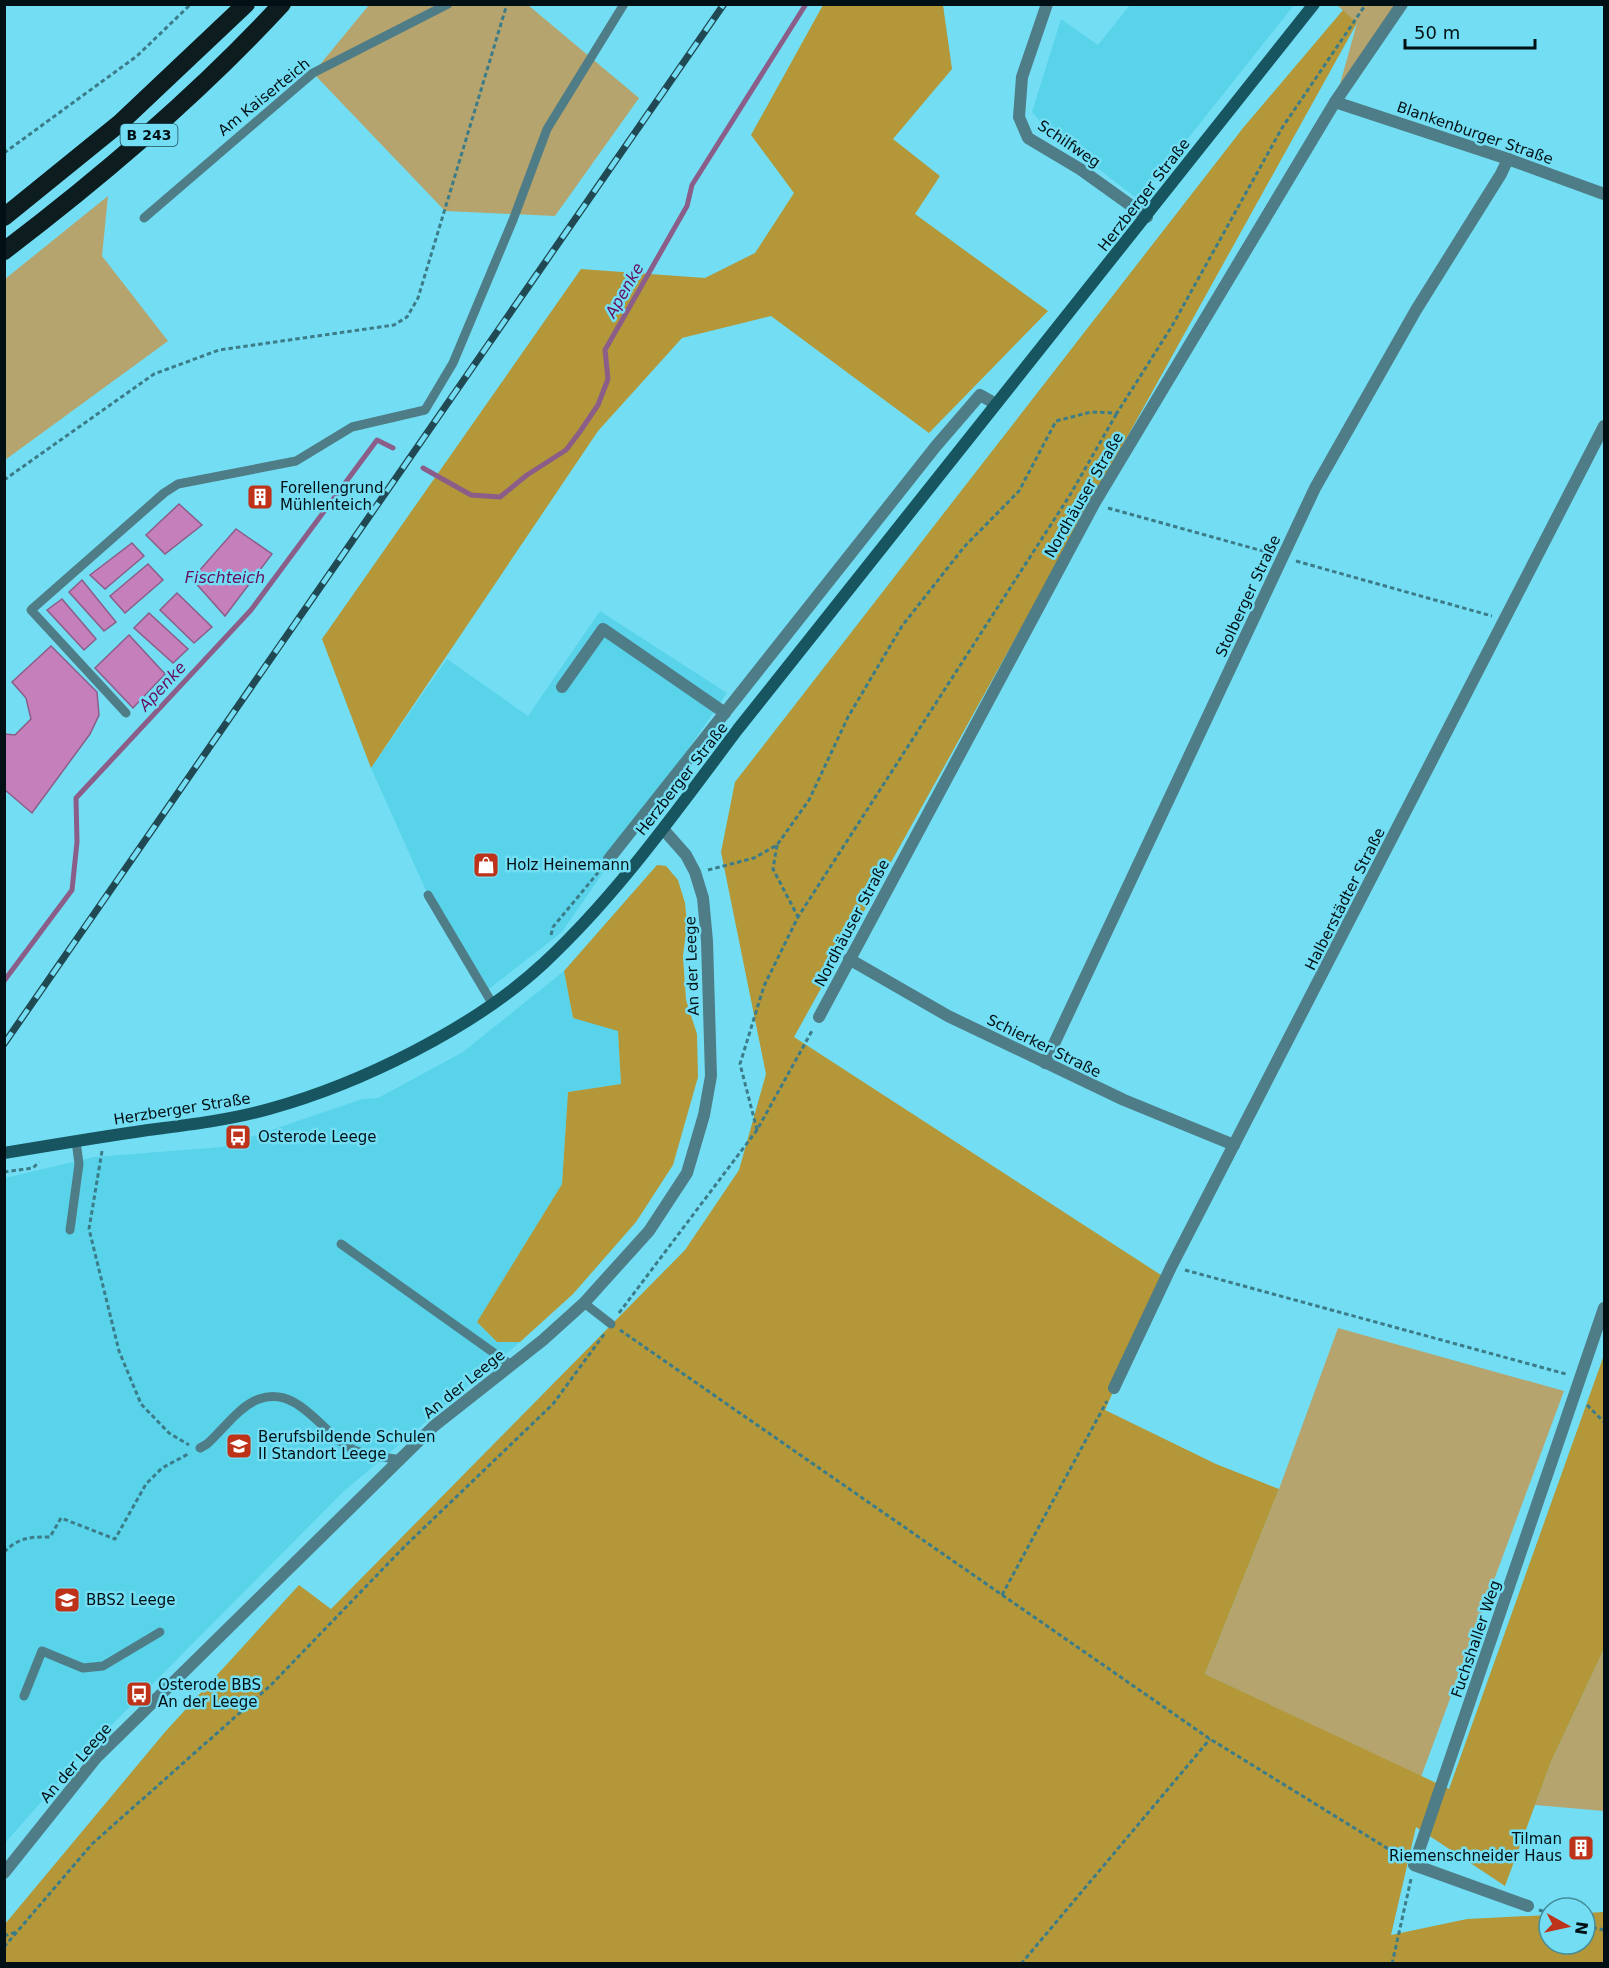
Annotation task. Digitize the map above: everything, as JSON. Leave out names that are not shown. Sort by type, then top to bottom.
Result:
[{"type":"highway","name":"B 243","points":[[4,217],[120,123],[246,4]]},
{"type":"highway","name":"B 243","points":[[4,251],[135,147],[197,90],[282,4]]},
{"type":"street","name":"Schilfweg","points":[[1047,4],[1022,77],[1019,117],[1028,138],[1080,169],[1147,217]]},
{"type":"street","name":"Herzberger Straße","points":[[4,1153],[77,1147],[270,1109],[385,1065],[432,1041],[492,1003],[541,965],[596,910],[663,829],[738,729],[1314,4]]},
{"type":"street","name":"Nordhäuser Straße","points":[[819,1017],[1095,504],[1335,102],[1402,4]]},
{"type":"street","name":"Blankenburger Straße","points":[[1335,102],[1508,159],[1605,194]]},
{"type":"street","name":"Stolberger Straße","points":[[1045,1063],[1316,488],[1416,310],[1501,174],[1508,159]]},
{"type":"street","name":"Herzberger Straße","points":[[609,860],[936,446],[980,395],[996,404]]},
{"type":"street","name":"Halberstädter Straße","points":[[1114,1388],[1234,1145],[1605,426]]},
{"type":"street","name":"Herzberger Straße","points":[[562,687],[603,629],[725,713]]},
{"type":"street","name":"An der Leege","points":[[4,1873],[96,1758],[434,1426],[512,1365],[584,1303],[649,1231],[687,1173],[704,1115],[711,1076],[707,941],[703,898],[695,872],[686,855],[663,829]]},
{"type":"street","name":"Schierker Straße","points":[[849,959],[948,1016],[1045,1063],[1124,1100],[1234,1145]]},
{"type":"street","name":"Fuchshaller Weg","points":[[1414,1864],[1605,1308]]},
{"type":"street","points":[[1414,1864],[1528,1906]]},
{"type":"lane","name":"Am Kaiserteich","points":[[144,218],[313,73],[448,4]]},
{"type":"lane","points":[[126,713],[31,610],[178,484],[296,461],[352,427],[425,410],[453,363],[513,220],[547,129],[624,4]]},
{"type":"lane","points":[[428,896],[492,1003]]},
{"type":"lane","points":[[70,1230],[75,1207],[77,1147]]},
{"type":"lane","points":[[341,1244],[512,1365]]},
{"type":"lane","points":[[584,1303],[611,1324]]},
{"type":"lane","points":[[200,1448],[257,1399],[271,1396],[287,1399],[314,1416],[352,1449],[401,1460]]},
{"type":"lane","points":[[24,1696],[42,1651],[82,1668],[103,1666],[160,1632]]},
{"type":"path","points":[[4,153],[137,56],[190,4]]},
{"type":"path","points":[[4,480],[154,374],[219,350],[394,326],[407,317],[418,298],[507,4]]},
{"type":"path","points":[[757,1130],[740,1064],[764,986],[798,917],[1070,495],[1117,413],[1172,326],[1282,128],[1366,4]]},
{"type":"path","points":[[695,872],[754,858],[777,845],[809,800],[848,717],[902,626],[964,547],[1019,491],[1056,421],[1091,412],[1117,413]]},
{"type":"path","points":[[1095,504],[1505,619]]},
{"type":"path","points":[[777,845],[773,869],[798,917]]},
{"type":"path","points":[[550,936],[554,927],[609,860]]},
{"type":"path","points":[[4,1947],[92,1844],[270,1686],[404,1547],[553,1404],[757,1130],[819,1017]]},
{"type":"path","points":[[77,1147],[103,1148],[89,1229],[119,1351],[133,1387],[141,1404],[153,1419],[187,1444],[200,1448]]},
{"type":"path","points":[[4,1172],[33,1168],[42,1159]]},
{"type":"path","points":[[1172,1267],[1582,1378]]},
{"type":"path","points":[[611,1324],[1210,1739],[1414,1864],[1392,1964]]},
{"type":"path","points":[[1002,1595],[1114,1388]]},
{"type":"path","points":[[1575,1398],[1605,1422]]},
{"type":"path","points":[[4,1552],[16,1540],[25,1537],[50,1537],[61,1518],[115,1539],[147,1484],[162,1468],[200,1448]]},
{"type":"path","points":[[1021,1964],[1210,1739]]},
{"type":"path","points":[[4,1936],[18,1931]]},
{"type":"shaded area","points":[[369,5],[528,5],[639,98],[555,216],[445,211],[313,73]]},
{"type":"shaded area","points":[[823,5],[943,5],[952,69],[893,139],[940,176],[915,214],[1048,311],[929,433],[771,316],[682,338],[598,431],[371,768],[322,639],[581,269],[705,278],[755,253],[794,193],[751,135]]},
{"type":"shaded area","points":[[1130,5],[1294,5],[1139,200],[1046,129],[1032,112],[1061,19],[1098,45]]},
{"type":"shaded area","points":[[1337,5],[1402,5],[1335,102],[1357,23]]},
{"type":"shaded area","points":[[1343,10],[1357,23],[794,1037],[1164,1277],[1105,1410],[1216,1464],[1279,1489],[1205,1674],[1449,1789],[1604,1355],[1604,1649],[1551,1762],[1505,1886],[1416,1827],[1391,1935],[1467,1919],[1537,1916],[1537,1956],[1597,1956],[1597,1912],[1604,1912],[1604,1963],[5,1964],[5,1924],[165,1732],[299,1585],[331,1609],[685,1250],[739,1170],[766,1074],[721,852],[735,782],[1243,128]]},
{"type":"shaded area","points":[[108,196],[102,256],[168,341],[5,460],[5,279]]},
{"type":"shaded area","points":[[600,611],[727,693],[562,932],[485,992],[428,895],[371,768],[447,659],[528,716]]},
{"type":"shaded area","points":[[657,865],[666,866],[678,880],[685,903],[687,924],[683,956],[686,1000],[697,1034],[698,1077],[673,1165],[636,1222],[573,1294],[520,1342],[497,1342],[477,1322],[562,1184],[568,1092],[621,1084],[618,1031],[573,1018],[564,971]]},
{"type":"shaded area","name":"Berufsbildende Schulen II Standort Leege","points":[[564,971],[573,1018],[618,1030],[621,1084],[568,1092],[562,1184],[477,1322],[497,1342],[520,1342],[343,1492],[89,1748],[5,1843],[5,1178],[94,1157],[222,1147],[362,1099],[378,1098],[463,1052]]},
{"type":"shaded area","points":[[1338,1328],[1564,1391],[1421,1777],[1205,1674],[1279,1489]]},
{"type":"shaded area","points":[[1604,1649],[1604,1811],[1535,1805],[1551,1762]]},
{"type":"water","name":"Fischteich","points":[[179,504],[202,525],[165,554],[146,535]]},
{"type":"water","name":"Fischteich","points":[[236,529],[272,554],[225,616],[192,579]]},
{"type":"water","name":"Fischteich","points":[[132,543],[144,556],[105,589],[90,575]]},
{"type":"water","name":"Fischteich","points":[[148,564],[163,580],[125,613],[110,596]]},
{"type":"water","points":[[82,580],[116,622],[104,631],[69,592]]},
{"type":"water","name":"Fischteich","points":[[177,593],[212,627],[194,643],[160,610]]},
{"type":"water","points":[[62,599],[96,639],[84,650],[47,610]]},
{"type":"water","name":"Fischteich","points":[[149,613],[188,649],[173,663],[134,628]]},
{"type":"water","points":[[129,635],[165,674],[133,708],[95,668]]},
{"type":"water","points":[[51,646],[97,692],[99,715],[90,734],[32,813],[5,790],[5,734],[15,735],[31,719],[26,698],[12,682]]},
{"type":"waterway","name":"Apenke","points":[[423,468],[471,495],[500,497],[527,475],[566,450],[598,405],[608,379],[605,350],[687,206],[692,185],[806,4]]},
{"type":"waterway","name":"Apenke","points":[[4,981],[72,890],[77,842],[76,798],[251,610],[377,440],[393,448]]},
{"type":"railway","points":[[4,1044],[724,4]]},
{"type":"place","name":"Forellengrund Mühlenteich","points":[[260,497]]},
{"type":"place","name":"Holz Heinemann","points":[[486,865]]},
{"type":"place","name":"Osterode Leege","points":[[238,1137]]},
{"type":"place","name":"Berufsbildende Schulen II Standort Leege","points":[[239,1446]]},
{"type":"place","name":"BBS2 Leege","points":[[67,1600]]},
{"type":"place","name":"Osterode BBS An der Leege","points":[[139,1694]]},
{"type":"place","name":"Tilman Riemenschneider Haus","points":[[1581,1848]]}]
